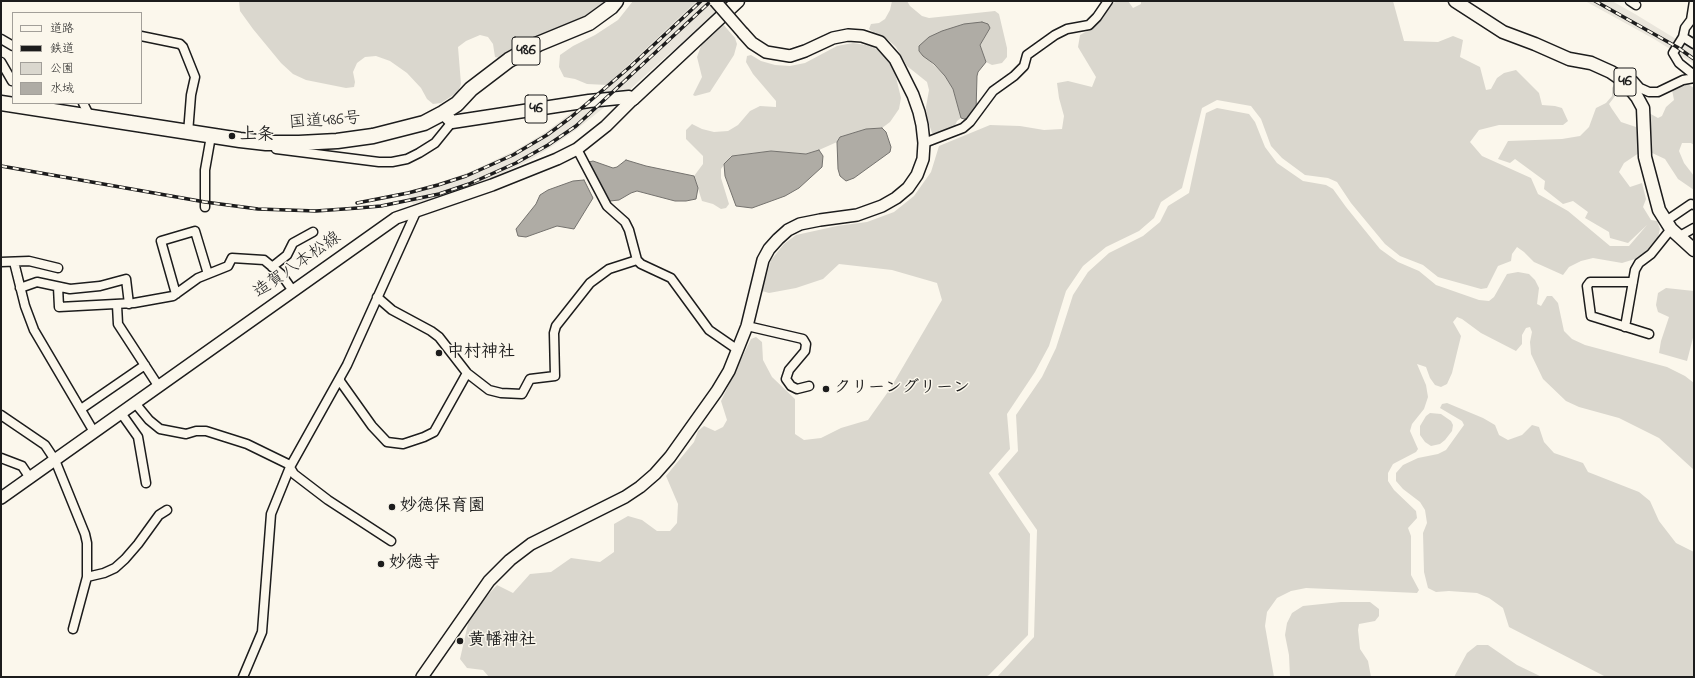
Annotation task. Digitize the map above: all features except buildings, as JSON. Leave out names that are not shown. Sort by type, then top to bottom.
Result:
[{"type":"highway","name":"国道486号","points":[[13,104],[84,110],[188,133],[266,143],[337,141],[373,136],[447,118],[456,104],[471,89],[509,60],[538,44],[589,23],[611,7],[616,1]]},
{"type":"highway","name":"国道486号","points":[[1,103],[12,104]]},
{"type":"main road","points":[[633,99],[738,1]]},
{"type":"main road","name":"46","points":[[1456,1],[1503,32],[1569,59],[1591,63],[1611,72],[1624,81],[1637,97],[1643,108],[1645,157],[1659,210],[1672,229],[1694,250]]},
{"type":"main road","name":"46","points":[[447,118],[589,101],[629,97],[633,99]]},
{"type":"street","points":[[422,677],[460,621],[489,582],[510,560],[538,540],[625,497],[655,474],[670,457],[717,390],[728,371],[747,326],[763,260],[768,249],[778,238],[788,230],[800,224],[857,215],[882,206],[896,198],[908,188],[917,175],[923,159],[924,143],[922,125],[913,95],[895,59],[880,42],[862,36],[848,35],[833,38],[790,56],[766,52],[752,43],[715,1]]},
{"type":"street","points":[[924,143],[963,128],[970,122],[993,91],[1014,76],[1024,66],[1027,55],[1055,35],[1067,29],[1089,25],[1097,17],[1108,1]]},
{"type":"street","points":[[1624,81],[1630,78],[1644,90],[1649,92],[1658,92],[1683,80],[1694,78],[1694,75],[1679,62],[1673,53],[1683,37],[1685,28],[1691,20],[1694,1]]},
{"type":"street","points":[[142,36],[180,44],[183,47],[195,77],[191,95],[188,133]]},
{"type":"street","points":[[1683,37],[1694,44]]},
{"type":"street","points":[[1,39],[12,45]]},
{"type":"street","points":[[1,62],[12,81]]},
{"type":"street","name":"造賀八本松線","points":[[1,498],[396,218],[517,175],[577,149],[606,126],[633,99]]},
{"type":"street","points":[[266,143],[277,149],[379,162],[392,162],[406,159],[435,143],[447,118]]},
{"type":"street","points":[[205,207],[205,170],[212,136]]},
{"type":"street","points":[[577,149],[607,206],[625,222],[629,230],[637,260],[645,267],[670,278],[709,330],[738,350]]},
{"type":"street","points":[[1626,327],[1635,270],[1639,263],[1651,254],[1691,204],[1694,205]]},
{"type":"street","points":[[243,677],[262,632],[271,514],[290,467],[340,378],[416,212]]},
{"type":"street","points":[[1672,229],[1694,228]]},
{"type":"street","points":[[176,294],[161,241],[195,231],[208,274]]},
{"type":"street","points":[[272,266],[287,255],[293,243],[313,232]]},
{"type":"street","points":[[58,287],[59,307],[129,304],[173,296],[198,278],[228,266],[232,258],[264,260],[281,274],[293,290]]},
{"type":"street","points":[[377,297],[392,310],[431,331],[439,337],[468,373],[490,390],[501,393],[522,394],[530,379],[555,376],[554,333],[556,326],[590,283],[602,273],[637,260]]},
{"type":"street","points":[[1,262],[29,261],[58,268]]},
{"type":"street","points":[[14,262],[20,288],[34,330],[94,432]]},
{"type":"street","points":[[20,288],[37,282],[70,289],[100,286],[126,279],[129,304]]},
{"type":"street","points":[[1633,282],[1590,282],[1587,286],[1591,316],[1650,334]]},
{"type":"street","points":[[117,305],[118,324],[158,386]]},
{"type":"street","points":[[747,326],[803,339],[806,344],[805,351],[789,370],[786,379],[791,386],[797,389],[809,386]]},
{"type":"street","points":[[81,409],[144,365]]},
{"type":"street","points":[[340,378],[340,381],[372,426],[387,442],[403,444],[434,432],[468,373]]},
{"type":"street","points":[[136,403],[149,420],[160,429],[186,434],[196,431],[206,431],[247,444],[288,464],[294,474],[328,500],[391,541]]},
{"type":"street","points":[[121,413],[138,437],[146,483]]},
{"type":"street","points":[[1,415],[45,445],[55,460],[85,534],[87,543],[87,577],[74,630]]},
{"type":"street","points":[[1,458],[22,466],[30,478]]},
{"type":"street","points":[[87,577],[104,573],[120,564],[138,544],[159,515],[167,510]]},
{"type":"shaded area","points":[[697,1],[734,1],[694,36],[670,53],[615,103],[606,106],[551,147],[528,161],[477,185],[452,194],[413,204],[406,192],[472,171],[516,150],[546,132],[607,85]]},
{"type":"shaded area","points":[[1585,1],[1612,1],[1635,14],[1694,50],[1694,64],[1654,39]]},
{"type":"green space","points":[[239,1],[612,1],[602,10],[500,58],[495,57],[493,44],[488,37],[480,35],[466,41],[458,47],[461,84],[458,92],[441,103],[433,104],[427,99],[421,88],[407,73],[390,61],[376,56],[365,57],[357,63],[353,72],[355,82],[354,87],[346,88],[306,80],[293,74],[281,63],[253,29],[240,11]]},
{"type":"green space","points":[[633,1],[697,1],[607,85],[587,84],[575,79],[564,77],[559,67],[560,55],[618,20]]},
{"type":"green space","points":[[892,1],[907,1],[910,6],[922,16],[929,18],[995,11],[999,14],[1007,48],[1007,57],[1002,63],[992,65],[986,62],[980,45],[990,28],[964,24],[929,37],[919,51],[945,76],[953,89],[961,118],[957,121],[954,128],[937,134],[932,133],[927,118],[926,107],[929,90],[927,82],[907,66],[896,47],[887,39],[869,29],[871,24],[879,23],[885,19],[890,10]]},
{"type":"green space","points":[[1118,1],[1128,1],[1133,8],[1141,4],[1141,1],[1393,1],[1404,41],[1438,42],[1453,36],[1463,40],[1460,57],[1480,67],[1486,90],[1491,89],[1497,78],[1504,73],[1516,70],[1539,93],[1542,105],[1562,108],[1568,121],[1563,125],[1499,125],[1479,130],[1470,142],[1482,156],[1531,178],[1538,194],[1568,211],[1610,246],[1629,246],[1647,225],[1628,243],[1610,238],[1609,232],[1585,218],[1588,212],[1573,201],[1563,204],[1544,189],[1545,181],[1515,159],[1510,163],[1498,159],[1508,141],[1562,139],[1580,136],[1589,127],[1596,108],[1606,103],[1612,96],[1612,88],[1616,81],[1622,87],[1609,104],[1612,109],[1621,122],[1636,127],[1637,116],[1639,116],[1639,153],[1624,163],[1619,172],[1630,187],[1642,183],[1646,199],[1643,207],[1651,220],[1657,221],[1660,229],[1658,237],[1645,252],[1635,259],[1622,263],[1593,258],[1581,261],[1569,267],[1563,275],[1534,262],[1517,247],[1512,254],[1511,261],[1498,266],[1487,288],[1481,289],[1438,277],[1423,265],[1400,256],[1385,244],[1351,203],[1337,182],[1328,178],[1305,175],[1282,158],[1271,146],[1261,119],[1251,106],[1217,100],[1202,108],[1182,188],[1161,202],[1154,218],[1139,231],[1106,247],[1083,266],[1066,291],[1049,346],[1035,372],[1007,414],[1010,449],[989,473],[1030,534],[1028,635],[989,675],[985,677],[489,677],[483,670],[467,668],[460,659],[470,615],[497,585],[513,593],[530,574],[551,572],[571,558],[600,562],[614,552],[614,524],[628,516],[642,520],[657,531],[670,531],[677,523],[678,504],[666,476],[694,442],[698,431],[704,426],[715,431],[723,427],[727,420],[721,401],[751,339],[756,337],[762,342],[763,360],[772,377],[795,399],[795,434],[804,440],[821,438],[841,428],[868,420],[890,389],[942,300],[937,283],[892,270],[839,264],[823,279],[796,288],[769,293],[762,291],[771,260],[784,244],[796,235],[837,226],[867,222],[894,212],[914,196],[931,172],[939,146],[990,125],[1020,126],[1044,130],[1062,129],[1064,116],[1057,83],[1068,81],[1092,87],[1096,77],[1078,47],[1080,35],[1093,28],[1103,18],[1111,4]]},
{"type":"green space","points":[[722,23],[735,38],[737,44],[734,55],[710,92],[695,96],[693,95],[702,77],[697,57],[702,43]]},
{"type":"green space","points":[[853,43],[872,46],[882,52],[894,69],[901,98],[899,109],[890,122],[882,128],[866,129],[840,137],[837,142],[807,154],[771,151],[731,156],[721,169],[721,178],[729,204],[726,208],[721,209],[713,204],[702,201],[694,176],[703,164],[703,156],[686,139],[686,130],[692,124],[702,129],[714,132],[728,131],[738,125],[750,111],[760,106],[776,107],[776,101],[753,74],[746,62],[747,56],[751,55],[761,61],[775,65],[790,66],[805,63],[837,46]]},
{"type":"green space","points":[[1688,84],[1694,88],[1694,145],[1691,143],[1682,143],[1679,151],[1684,163],[1694,176],[1694,190],[1678,179],[1665,159],[1650,152],[1649,113],[1658,118],[1662,116],[1666,107],[1674,100],[1672,90]]},
{"type":"green space","points":[[1217,108],[1249,114],[1255,122],[1265,147],[1277,163],[1303,181],[1326,185],[1333,189],[1380,249],[1398,262],[1419,271],[1436,285],[1479,300],[1489,301],[1494,297],[1507,274],[1518,272],[1529,274],[1535,280],[1539,288],[1537,304],[1541,306],[1547,296],[1552,296],[1558,303],[1564,331],[1572,339],[1585,345],[1667,367],[1685,376],[1694,383],[1694,470],[1659,438],[1619,418],[1579,407],[1566,401],[1543,379],[1531,354],[1530,342],[1532,332],[1530,327],[1526,328],[1522,335],[1522,344],[1516,351],[1481,333],[1457,317],[1453,322],[1461,336],[1452,373],[1447,384],[1441,387],[1435,385],[1430,378],[1426,367],[1417,364],[1426,385],[1428,397],[1424,409],[1412,424],[1410,431],[1418,449],[1416,452],[1393,464],[1388,473],[1388,481],[1394,490],[1416,511],[1417,518],[1408,528],[1411,536],[1411,575],[1419,590],[1417,593],[1306,588],[1291,591],[1277,598],[1267,612],[1265,626],[1274,677],[997,677],[1034,637],[1037,530],[998,474],[1018,451],[1016,415],[1042,377],[1056,348],[1073,295],[1088,272],[1109,253],[1143,236],[1160,222],[1168,206],[1189,193],[1206,113]]},
{"type":"green space","points":[[1666,288],[1694,291],[1694,334],[1687,361],[1659,353],[1661,341],[1669,317],[1658,312],[1656,305],[1658,293]]},
{"type":"green space","points":[[1447,403],[1483,418],[1495,425],[1499,435],[1508,440],[1522,435],[1532,425],[1539,427],[1544,442],[1554,453],[1583,463],[1588,472],[1639,492],[1650,501],[1659,521],[1676,543],[1694,552],[1694,677],[1606,677],[1509,627],[1503,608],[1489,598],[1477,593],[1449,591],[1436,592],[1428,588],[1424,572],[1423,533],[1427,523],[1425,510],[1420,502],[1403,489],[1396,481],[1396,473],[1403,465],[1418,458],[1438,454],[1446,450],[1464,425],[1462,421],[1440,408],[1442,404]]},
{"type":"green space","points":[[1430,413],[1441,414],[1451,421],[1453,425],[1452,431],[1445,440],[1440,444],[1431,446],[1425,442],[1420,435],[1420,426],[1426,416]]},
{"type":"green space","points":[[1341,602],[1370,602],[1379,609],[1379,616],[1375,621],[1359,624],[1358,630],[1360,649],[1368,661],[1371,677],[1290,677],[1289,655],[1285,635],[1287,623],[1292,613],[1303,606]]},
{"type":"green space","points":[[1477,645],[1488,645],[1517,665],[1542,677],[1454,677],[1467,653]]},
{"type":"water","points":[[982,22],[988,24],[990,28],[980,45],[986,62],[978,72],[977,76],[976,111],[968,119],[964,119],[961,118],[953,89],[945,76],[934,64],[923,56],[919,51],[919,46],[929,37],[942,31],[964,24]]},
{"type":"water","points":[[882,128],[886,132],[891,147],[890,152],[854,178],[846,181],[840,176],[838,169],[837,142],[840,137],[866,129]]},
{"type":"water","points":[[819,150],[823,156],[822,167],[799,188],[785,196],[752,208],[736,206],[725,176],[724,164],[732,156],[771,151],[806,154]]},
{"type":"water","points":[[626,160],[646,166],[694,176],[698,188],[696,199],[675,201],[637,191],[619,200],[610,201],[601,191],[589,162],[593,161],[613,168],[617,167]]},
{"type":"water","points":[[584,180],[593,198],[574,229],[557,226],[526,237],[518,236],[516,229],[536,204],[540,195],[548,190],[573,181]]},
{"type":"railway","points":[[357,203],[408,193],[438,185],[466,176],[513,155],[547,135],[570,118],[631,66],[701,1]]},
{"type":"railway","points":[[1,166],[205,202],[258,209],[316,211],[358,208],[381,206],[439,194],[469,184],[516,163],[548,145],[576,126],[711,1]]},
{"type":"railway","points":[[1595,1],[1677,47],[1694,59]]},
{"type":"place","name":"上条","points":[[232,136]]},
{"type":"place","name":"中村神社","points":[[439,353]]},
{"type":"place","name":"クリーングリーン","points":[[826,389]]},
{"type":"place","name":"妙徳保育園","points":[[392,507]]},
{"type":"place","name":"妙徳寺","points":[[381,564]]},
{"type":"place","name":"黄幡神社","points":[[460,641]]}]
